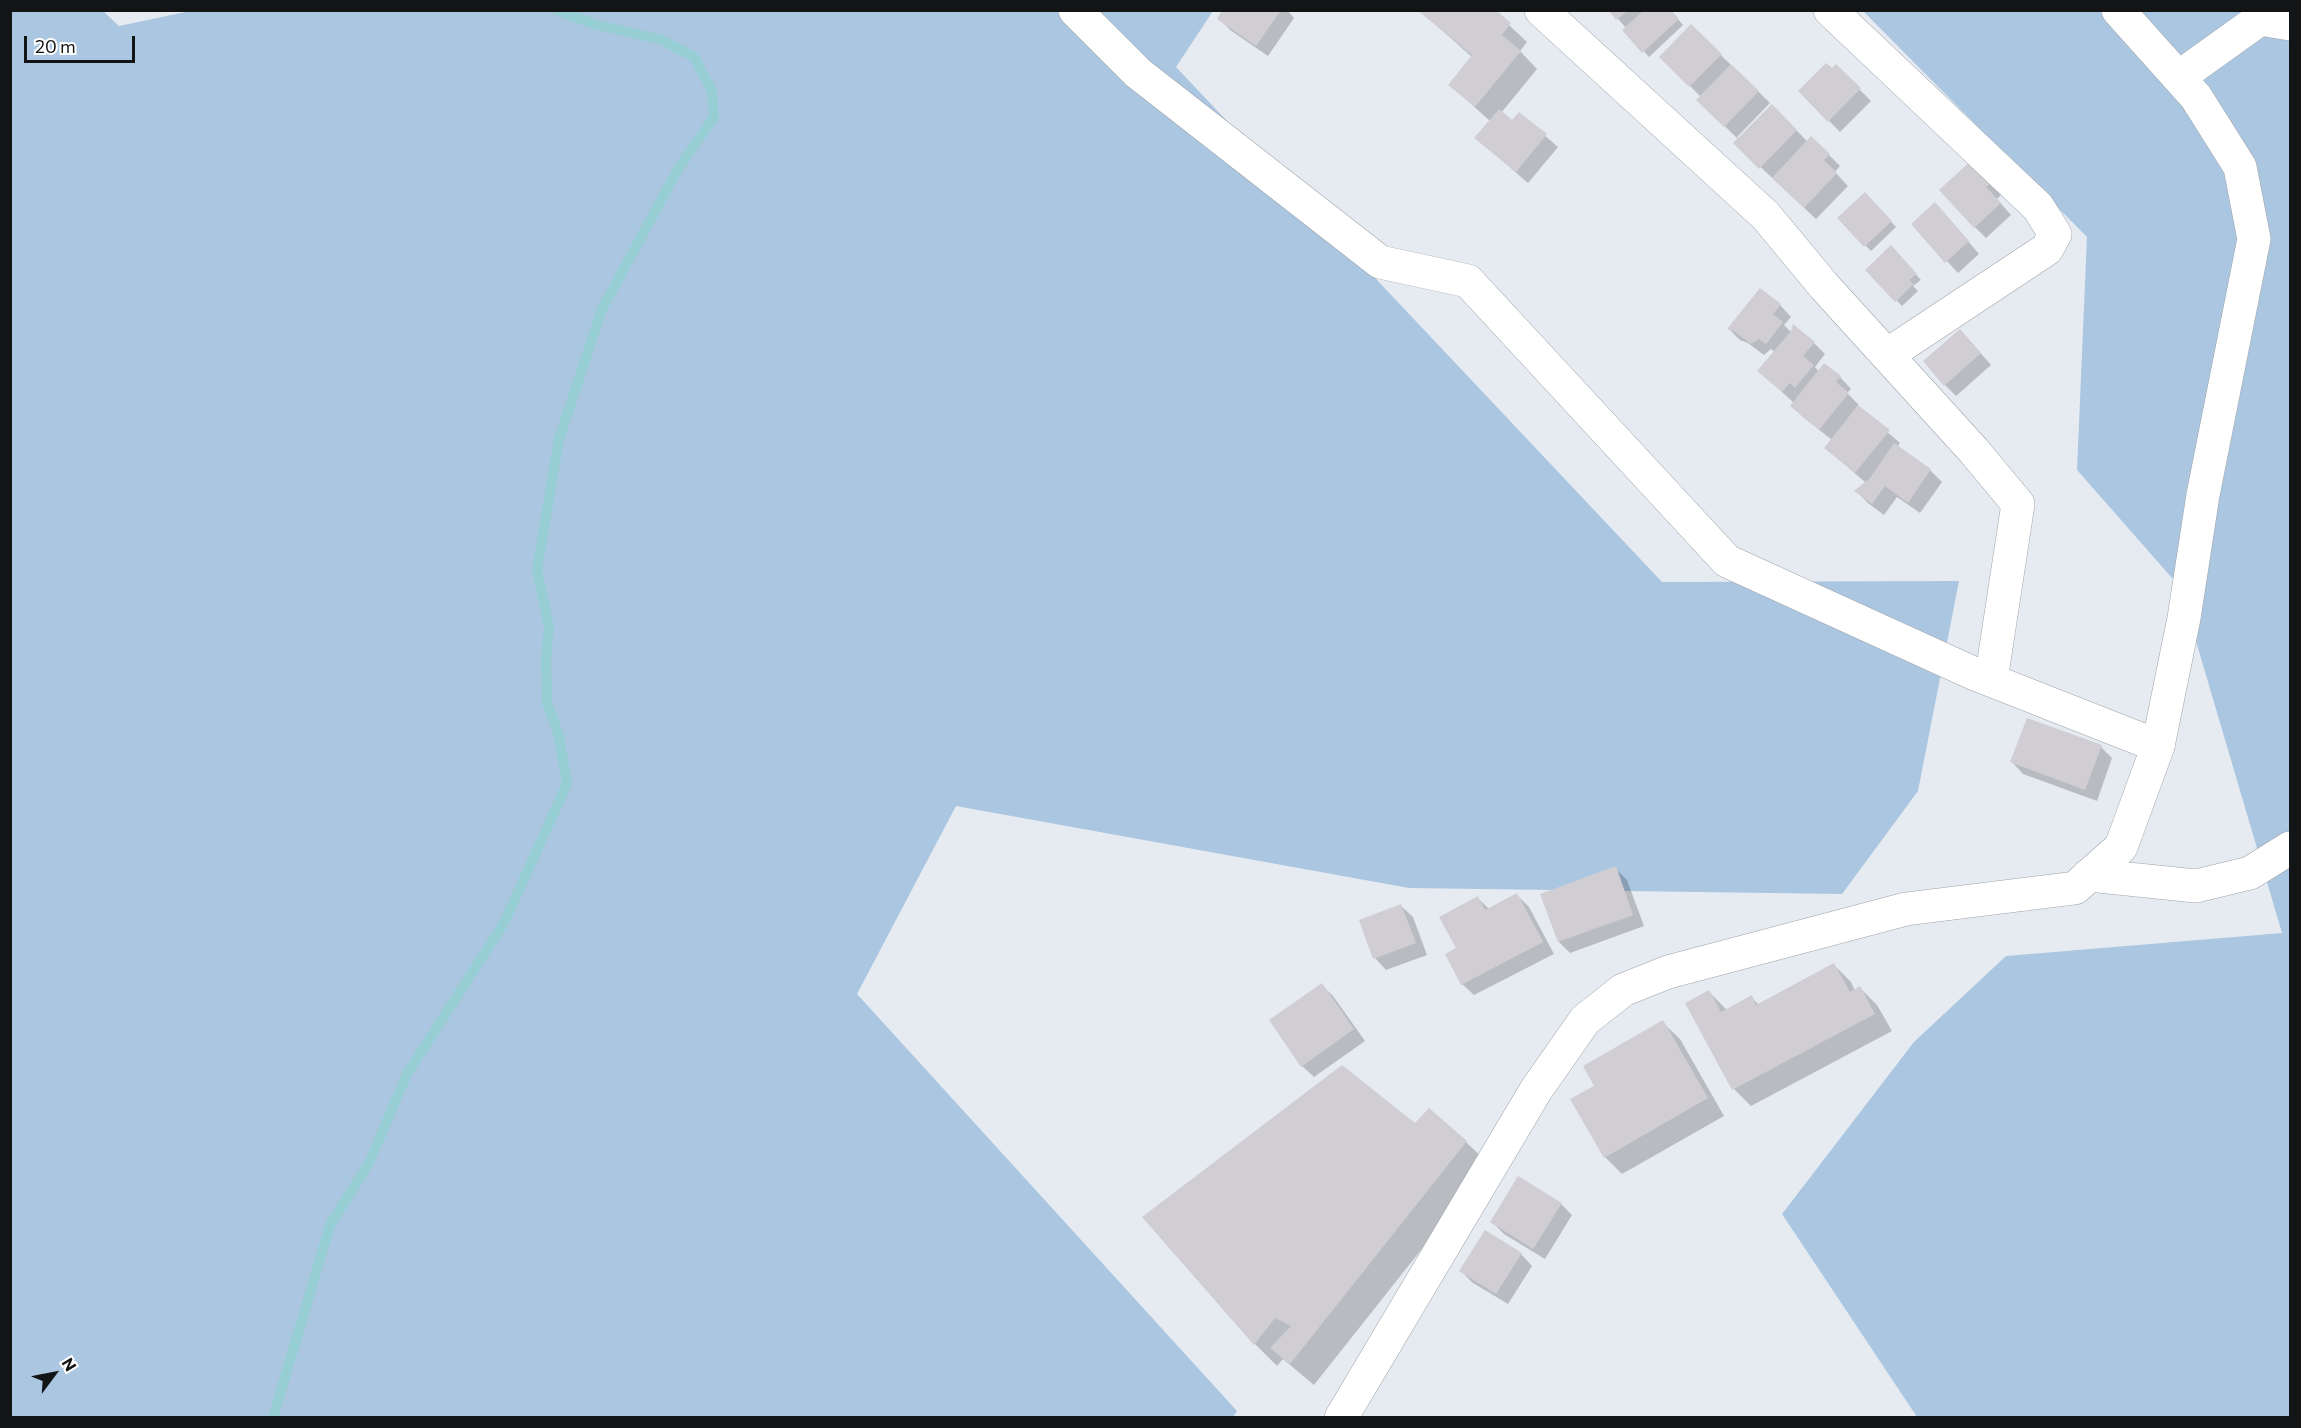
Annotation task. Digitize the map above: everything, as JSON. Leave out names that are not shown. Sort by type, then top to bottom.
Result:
[{"type":"street","points":[[1075,10],[1138,73],[1380,262],[1468,281],[1727,561],[1991,680],[2158,746]]},
{"type":"street","points":[[1541,10],[1766,216],[1824,286],[1974,451],[2018,504],[1991,680]]},
{"type":"street","points":[[1830,10],[2038,207],[2055,234],[2047,249],[1887,355]]},
{"type":"street","points":[[1341,1418],[1536,1090],[1585,1020],[1623,990],[1668,972],[1906,909],[2075,888],[2121,847],[2158,746],[2184,618],[2203,495],[2254,239],[2240,167],[2196,97],[2118,10]]},
{"type":"street","points":[[2179,77],[2260,19],[2290,24]]},
{"type":"street","points":[[2089,876],[2196,886],[2250,873],[2290,848]]},
{"type":"shaded area","points":[[195,10],[1213,11],[1176,67],[1662,582],[1959,581],[1918,791],[1842,894],[1409,888],[956,806],[857,994],[1237,1411],[1233,1417],[11,1417],[10,11],[103,11],[119,26]]},
{"type":"shaded area","points":[[1863,11],[2290,11],[2290,1417],[1917,1417],[1782,1214],[1914,1042],[2006,956],[2282,933],[2180,587],[2077,470],[2087,237]]},
{"type":"building","points":[[1222,10],[1281,10],[1256,46],[1217,19]]},
{"type":"building","points":[[1417,10],[1496,10],[1511,23],[1502,35],[1521,51],[1475,107],[1448,85],[1472,55]]},
{"type":"building","points":[[1608,10],[1629,10],[1616,20]]},
{"type":"building","points":[[1644,10],[1671,10],[1679,19],[1642,53],[1622,30]]},
{"type":"building","points":[[1691,24],[1722,54],[1689,87],[1659,57]]},
{"type":"building","points":[[1826,63],[1832,68],[1836,64],[1861,88],[1828,122],[1798,91]]},
{"type":"building","points":[[1731,64],[1759,91],[1724,127],[1696,100]]},
{"type":"building","points":[[1772,104],[1797,130],[1759,169],[1733,143]]},
{"type":"building","points":[[1499,109],[1512,120],[1519,112],[1547,134],[1516,172],[1474,138]]},
{"type":"building","points":[[1811,136],[1830,154],[1824,160],[1837,173],[1804,208],[1772,178]]},
{"type":"building","points":[[1972,160],[1992,182],[1986,187],[2001,203],[1974,228],[1939,190]]},
{"type":"building","points":[[1865,192],[1892,221],[1864,247],[1837,218]]},
{"type":"building","points":[[1935,202],[1969,241],[1945,263],[1911,224]]},
{"type":"building","points":[[1891,245],[1917,274],[1909,280],[1914,284],[1895,302],[1865,270]]},
{"type":"building","points":[[1760,288],[1781,304],[1773,314],[1783,322],[1766,344],[1759,339],[1751,344],[1727,329]]},
{"type":"building","points":[[1793,324],[1815,342],[1803,356],[1814,365],[1795,388],[1790,383],[1782,392],[1757,371],[1791,331]]},
{"type":"building","points":[[1960,329],[1981,353],[1944,386],[1923,361]]},
{"type":"building","points":[[1824,363],[1841,376],[1836,382],[1849,393],[1819,430],[1790,406]]},
{"type":"building","points":[[1858,405],[1890,430],[1855,473],[1824,448]]},
{"type":"building","points":[[1894,443],[1931,469],[1908,503],[1885,486],[1872,504],[1854,491],[1870,478]]},
{"type":"building","points":[[2027,718],[2102,745],[2085,790],[2010,762]]},
{"type":"building","points":[[1616,866],[1633,915],[1558,942],[1540,894]]},
{"type":"building","points":[[1517,893],[1543,942],[1461,985],[1445,954],[1456,948],[1439,917],[1478,896],[1485,910]]},
{"type":"building","points":[[1401,904],[1416,943],[1373,959],[1359,920]]},
{"type":"building","points":[[1834,963],[1850,992],[1860,986],[1875,1014],[1732,1090],[1685,1003],[1709,990],[1721,1012],[1752,995],[1756,1005]]},
{"type":"building","points":[[1322,983],[1354,1029],[1301,1067],[1269,1020]]},
{"type":"building","points":[[1663,1020],[1708,1098],[1604,1158],[1570,1099],[1594,1086],[1583,1066]]},
{"type":"building","points":[[1342,1065],[1415,1123],[1429,1108],[1467,1141],[1290,1364],[1270,1348],[1291,1326],[1275,1318],[1254,1345],[1142,1217]]},
{"type":"building","points":[[1518,1176],[1562,1203],[1533,1249],[1490,1222]]},
{"type":"building","points":[[1485,1230],[1522,1253],[1496,1294],[1459,1271]]},
{"type":"waterway","points":[[273,1418],[330,1225],[369,1163],[407,1074],[504,923],[567,784],[559,736],[547,703],[546,659],[549,627],[537,570],[559,439],[602,309],[678,169],[714,117],[712,91],[694,57],[662,40],[594,24],[557,10]]}]
